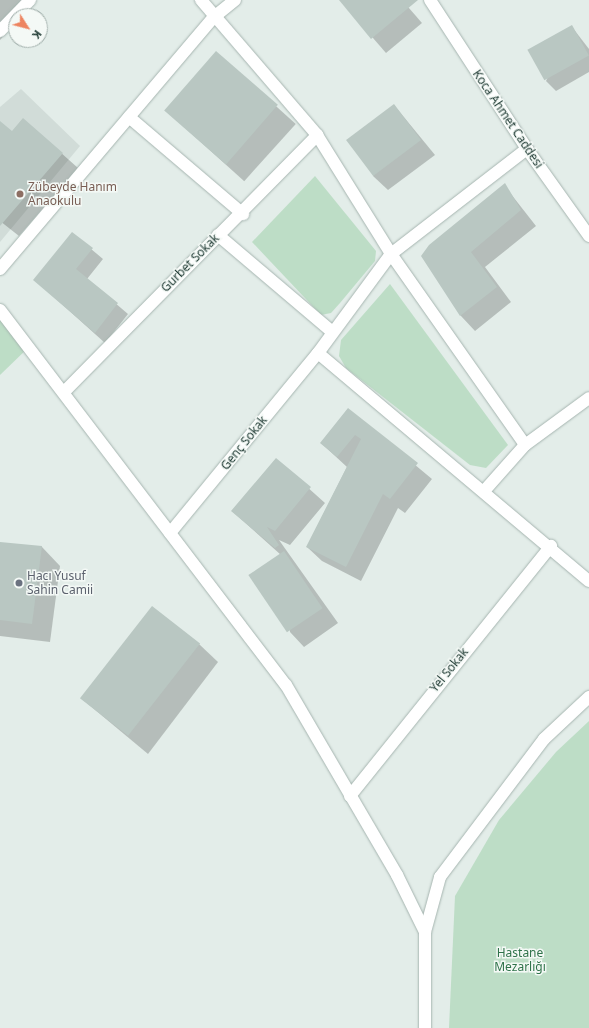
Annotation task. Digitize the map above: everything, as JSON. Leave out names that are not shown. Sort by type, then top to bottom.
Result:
[{"type":"street","points":[[0,31],[30,0]]},
{"type":"street","points":[[201,0],[214,17],[317,135],[391,254],[525,445]]},
{"type":"street","points":[[0,269],[214,17],[235,0]]},
{"type":"street","name":"Koca Ahmet Caddesi","points":[[430,0],[527,149],[589,236]]},
{"type":"street","points":[[129,117],[243,214]]},
{"type":"street","name":"Gurbet Sokak","points":[[64,392],[218,235],[243,214],[317,135]]},
{"type":"street","name":"Genç Sokak","points":[[170,533],[318,353],[331,331],[391,254],[527,149]]},
{"type":"street","points":[[218,235],[331,331]]},
{"type":"street","points":[[0,310],[286,685],[397,875],[425,932]]},
{"type":"street","points":[[318,353],[485,490],[551,546],[589,581]]},
{"type":"street","points":[[485,490],[525,445],[589,398]]},
{"type":"street","name":"Yel Sokak","points":[[350,796],[551,546]]},
{"type":"street","points":[[425,1028],[425,932],[440,877],[544,739],[589,697]]},
{"type":"shaded area","name":"Zübeyde Hanım Anaokulu","points":[[21,89],[80,146],[0,242],[0,107]]},
{"type":"green space","points":[[315,176],[376,251],[375,261],[340,303],[331,313],[321,315],[252,242]]},
{"type":"green space","points":[[390,284],[508,445],[486,468],[470,465],[346,368],[339,356],[341,340]]},
{"type":"green space","points":[[0,310],[29,347],[0,375]]},
{"type":"green space","name":"Hastane Mezarlığı","points":[[589,721],[589,1028],[449,1028],[455,896],[499,820],[556,752]]},
{"type":"building","points":[[339,0],[418,0],[371,39]]},
{"type":"building","points":[[572,25],[589,56],[544,80],[527,50]]},
{"type":"building","points":[[216,51],[278,105],[226,164],[164,111]]},
{"type":"building","points":[[394,104],[421,140],[373,176],[346,140]]},
{"type":"building","points":[[23,118],[63,153],[0,226],[0,121],[12,131]]},
{"type":"building","points":[[505,183],[521,210],[471,252],[497,287],[460,316],[421,256],[429,245]]},
{"type":"building","points":[[72,232],[93,248],[76,269],[118,303],[95,333],[33,280]]},
{"type":"building","points":[[348,408],[418,463],[390,499],[383,494],[346,567],[306,547],[361,439],[355,435],[337,457],[320,443]]},
{"type":"building","points":[[276,458],[311,487],[275,531],[267,527],[279,545],[275,548],[231,511]]},
{"type":"building","name":"Hacı Yusuf Sahin Camii","points":[[0,542],[42,546],[32,624],[0,620]]},
{"type":"building","points":[[284,551],[323,608],[287,632],[248,575]]},
{"type":"building","points":[[152,606],[200,644],[128,736],[80,698]]},
{"type":"place","name":"Zübeyde Hanım Anaokulu","points":[[20,194]]},
{"type":"place","name":"Hacı Yusuf Sahin Camii","points":[[19,583]]}]
